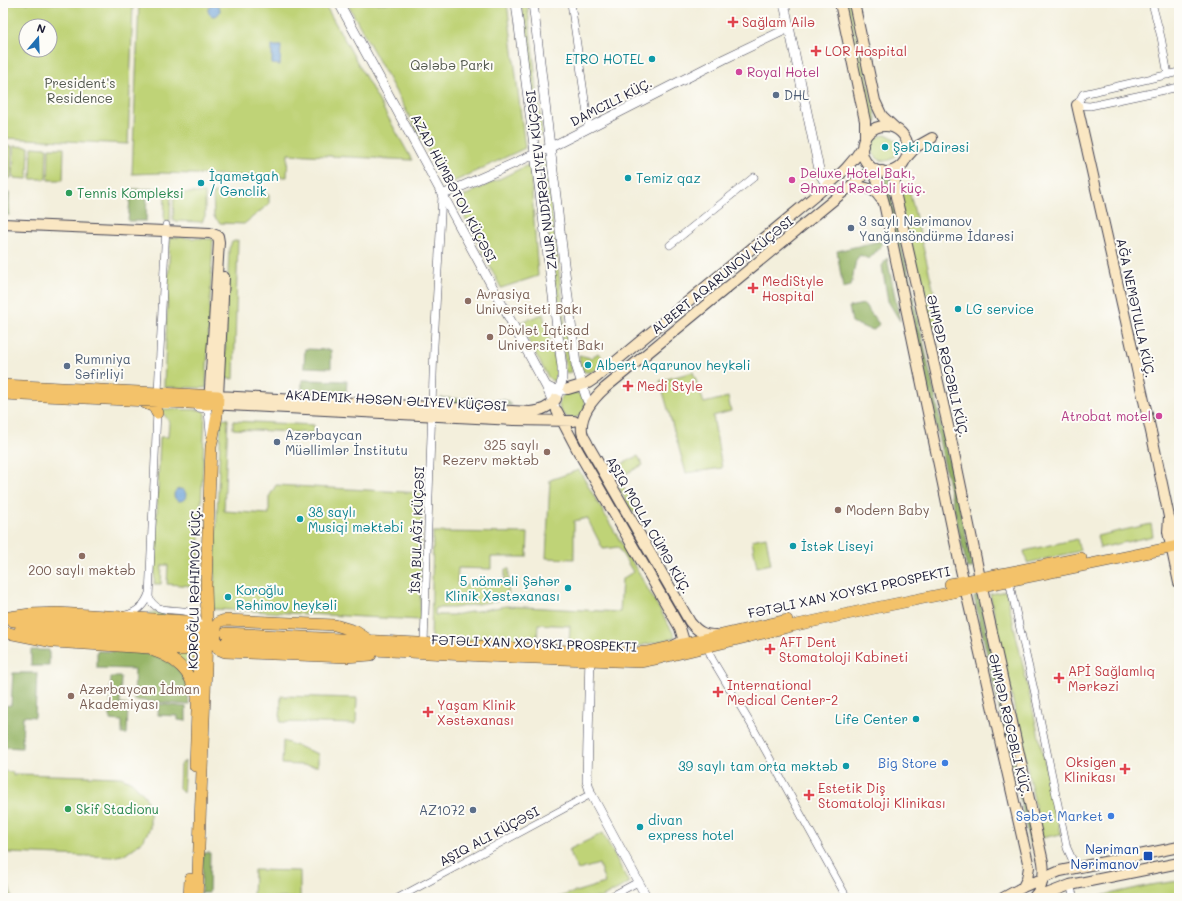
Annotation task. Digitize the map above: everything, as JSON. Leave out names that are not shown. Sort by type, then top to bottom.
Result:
[{"type":"main road","points":[[840,3],[864,121],[863,153],[875,169],[894,170],[918,146],[932,138],[921,138],[884,126],[878,127],[868,134],[864,143]]},
{"type":"main road","points":[[854,3],[875,101],[882,116],[899,131],[908,145],[905,160]]},
{"type":"main road","name":"AĞA NEMƏTULLA KÜÇ.","points":[[1077,105],[1169,517],[1176,531],[1173,544]]},
{"type":"main road","name":"ALBERT AQARUNOV KÜÇƏSI","points":[[560,397],[597,377],[827,186],[856,158],[864,143]]},
{"type":"main road","name":"ƏHMƏD RƏCƏBLI KÜÇ.","points":[[905,160],[896,175],[894,188],[1044,862],[1040,890],[1033,898]]},
{"type":"main road","name":"ALBERT AQARUNOV KÜÇƏSI","points":[[586,412],[597,396],[606,388],[846,190],[875,169]]},
{"type":"main road","name":"ƏHMƏD RƏCƏBLI KÜÇ.","points":[[875,169],[884,203],[964,582],[1029,867]]},
{"type":"main road","points":[[846,190],[858,187],[871,189],[876,192],[884,203]]},
{"type":"main road","points":[[3,219],[165,229]]},
{"type":"main road","points":[[3,224],[165,229],[209,227],[219,233],[214,400]]},
{"type":"main road","name":"AKADEMIK HƏSƏN ƏLIYEV KÜÇƏSI","points":[[3,385],[158,393],[214,400]]},
{"type":"main road","points":[[560,397],[572,388],[580,390],[587,400],[588,408],[582,426],[584,436],[690,622],[700,632],[709,635],[716,635]]},
{"type":"main road","name":"AKADEMIK HƏSƏN ƏLIYEV KÜÇƏSI","points":[[3,394],[135,400],[214,400],[574,421]]},
{"type":"main road","points":[[560,397],[566,420],[574,421],[581,418],[586,412]]},
{"type":"main road","points":[[560,397],[562,421],[680,628],[683,638],[675,645]]},
{"type":"main road","name":"AKADEMIK HƏSƏN ƏLIYEV KÜÇƏSI","points":[[433,412],[530,412],[543,410],[560,397]]},
{"type":"main road","points":[[135,400],[150,404],[154,407],[157,413]]},
{"type":"main road","name":"KOROĞLU RƏHIMOV KÜÇ.","points":[[197,898],[206,683],[206,598],[214,400]]},
{"type":"main road","points":[[982,586],[994,576],[1173,544]]},
{"type":"main road","points":[[964,582],[982,586],[1173,544]]},
{"type":"main road","points":[[1173,544],[1179,583]]},
{"type":"main road","name":"FƏTƏLI XAN XOYSKI PROSPEKTI","points":[[225,642],[370,641],[590,656],[640,662],[792,626],[954,592],[964,582]]},
{"type":"main road","name":"FƏTƏLI XAN XOYSKI PROSPEKTI","points":[[225,642],[346,657],[364,656],[389,651],[590,656],[640,653],[716,635],[964,582]]},
{"type":"main road","points":[[206,598],[210,613],[216,617],[226,620],[335,625],[355,631],[370,641]]},
{"type":"main road","points":[[3,619],[40,614],[182,620],[189,622],[190,624],[190,644],[186,649],[53,642],[3,630]]},
{"type":"main road","points":[[3,619],[184,635],[3,630]]},
{"type":"main road","points":[[225,642],[218,649],[216,644],[218,624],[221,621],[226,620]]},
{"type":"main road","points":[[680,628],[690,622]]},
{"type":"main road","name":"KOROĞLU RƏHIMOV KÜÇ.","points":[[189,898],[200,628]]},
{"type":"main road","points":[[206,683],[211,662],[225,642]]},
{"type":"main road","points":[[134,646],[161,653],[181,666],[192,681],[197,707]]},
{"type":"main road","points":[[1003,898],[1043,877],[1060,871],[1179,847]]},
{"type":"main road","points":[[1161,851],[1170,853],[1172,858],[1165,866]]},
{"type":"main road","points":[[1044,862],[1050,868],[1060,871]]},
{"type":"main road","points":[[1036,898],[1070,886],[1179,863]]},
{"type":"main road","points":[[1023,887],[1027,879],[1029,867],[1043,877],[1070,886]]},
{"type":"main road","points":[[1070,886],[1079,867]]},
{"type":"street","name":"AZAD HÜMBƏTOV KÜÇƏSI","points":[[339,3],[546,386],[560,397]]},
{"type":"street","name":"ZAUR NUDIRƏLIYEV KÜÇƏSI","points":[[516,3],[563,375],[560,397]]},
{"type":"street","name":"ZAUR NUDIRƏLIYEV KÜÇƏSI","points":[[533,3],[576,365],[587,400]]},
{"type":"street","points":[[571,3],[589,128]]},
{"type":"street","points":[[784,3],[820,174],[827,186]]},
{"type":"street","points":[[1152,3],[1161,37],[1168,75]]},
{"type":"street","points":[[424,644],[442,195],[551,147],[724,59],[789,28]]},
{"type":"street","points":[[1179,72],[1083,94],[1077,105],[1090,106],[1179,87]]},
{"type":"street","points":[[670,245],[754,176]]},
{"type":"street","points":[[158,393],[165,229]]},
{"type":"street","points":[[546,386],[552,389],[560,397]]},
{"type":"street","points":[[200,628],[198,619],[192,613],[155,607],[150,601],[149,593],[157,413],[159,408],[164,406],[206,409],[209,416],[211,447]]},
{"type":"street","points":[[1009,581],[1068,848],[1072,859],[1079,867]]},
{"type":"street","points":[[117,617],[136,611],[144,605],[149,593]]},
{"type":"street","points":[[707,646],[712,659],[752,726],[847,898]]},
{"type":"street","points":[[590,656],[586,774],[591,794],[647,898]]},
{"type":"street","points":[[398,898],[591,794]]},
{"type":"street","points":[[608,898],[638,882]]},
{"type":"street","points":[[1070,886],[1074,898]]},
{"type":"green space","name":"President's Residence","points":[[3,3],[133,3],[128,144],[3,138]]},
{"type":"green space","points":[[139,3],[324,3],[412,160],[288,154],[287,177],[161,173],[132,174]]},
{"type":"green space","name":"Qələbə Parkı","points":[[347,3],[507,3],[525,148],[447,185]]},
{"type":"green space","points":[[521,3],[527,3],[542,132],[537,138]]},
{"type":"green space","points":[[845,3],[851,3],[877,122],[870,124]]},
{"type":"green space","name":"Şəki Dairəsi","points":[[885,135],[894,139],[898,148],[894,157],[885,161],[876,157],[872,148],[876,139]]},
{"type":"green space","points":[[3,146],[12,146],[11,178],[3,178]]},
{"type":"green space","points":[[14,146],[29,147],[28,179],[13,178]]},
{"type":"green space","points":[[32,147],[47,148],[46,179],[31,179]]},
{"type":"green space","points":[[49,148],[64,148],[63,180],[48,180]]},
{"type":"green space","points":[[545,158],[571,372],[566,373],[540,162]]},
{"type":"green space","points":[[530,164],[538,276],[501,288],[456,200]]},
{"type":"green space","points":[[890,178],[889,187],[973,568],[967,568],[882,179]]},
{"type":"green space","points":[[131,189],[161,189],[161,192],[147,193],[146,221],[128,221]]},
{"type":"green space","points":[[909,189],[942,325],[929,328],[898,192]]},
{"type":"green space","points":[[165,192],[171,193],[170,222],[164,221]]},
{"type":"green space","points":[[3,193],[9,193],[9,215],[3,215]]},
{"type":"green space","points":[[174,193],[205,193],[205,216],[202,222],[173,221]]},
{"type":"green space","points":[[213,193],[269,195],[269,204],[244,224],[220,223],[214,217]]},
{"type":"green space","points":[[170,237],[213,239],[206,388],[164,387]]},
{"type":"green space","points":[[238,240],[234,379],[224,378],[229,249],[232,242]]},
{"type":"green space","points":[[880,241],[882,245],[869,259],[860,255],[856,260],[851,286],[843,288],[837,251]]},
{"type":"green space","points":[[887,258],[900,321],[888,301],[882,266]]},
{"type":"green space","points":[[864,304],[879,324],[874,330],[852,322],[849,307]]},
{"type":"green space","points":[[543,314],[557,369],[557,376],[555,380],[552,381],[548,377],[519,323]]},
{"type":"green space","points":[[305,349],[331,350],[331,368],[304,367]]},
{"type":"green space","points":[[598,353],[602,357],[603,363],[593,372],[585,372],[581,369],[579,355],[591,358]]},
{"type":"green space","points":[[693,372],[704,403],[728,397],[731,411],[713,416],[722,468],[686,473],[660,381]]},
{"type":"green space","points":[[302,380],[347,381],[346,394],[302,393]]},
{"type":"green space","points":[[572,392],[581,396],[585,405],[581,414],[572,418],[563,414],[559,405],[563,396]]},
{"type":"green space","points":[[440,398],[505,400],[512,405],[440,402]]},
{"type":"green space","points":[[161,410],[202,410],[205,413],[198,582],[194,586],[167,584],[168,565],[162,565],[161,584],[154,584],[160,437],[168,437],[169,422]]},
{"type":"green space","points":[[221,418],[228,419],[224,511],[269,514],[269,497],[276,485],[422,493],[420,620],[213,609]]},
{"type":"green space","points":[[233,421],[314,425],[313,433],[233,429]]},
{"type":"green space","points":[[577,436],[684,622],[681,624],[574,437]]},
{"type":"green space","points":[[638,456],[643,465],[619,477],[614,468]]},
{"type":"green space","points":[[579,470],[675,636],[674,638],[639,646],[569,645],[570,626],[538,624],[537,644],[431,641],[433,532],[528,533],[527,557],[491,557],[491,569],[458,568],[457,585],[490,586],[491,580],[505,580],[505,569],[509,569],[508,599],[454,608],[435,608],[435,615],[453,615],[506,606],[620,612],[622,579],[633,572],[618,547],[603,549],[587,518],[574,521],[574,559],[546,558],[550,480]]},
{"type":"green space","points":[[622,484],[638,512],[632,512],[619,488]]},
{"type":"green space","points":[[1151,524],[1153,536],[1100,548],[1097,536]]},
{"type":"green space","points":[[766,537],[771,564],[757,567],[752,540]]},
{"type":"green space","points":[[1077,539],[1080,551],[1027,563],[1024,551]]},
{"type":"green space","points":[[1006,591],[1061,834],[1042,838],[990,594]]},
{"type":"green space","points":[[979,596],[1031,831],[1030,844],[974,597]]},
{"type":"green space","points":[[149,612],[188,615],[195,620],[194,679],[169,652],[191,652],[148,614]]},
{"type":"green space","points":[[31,650],[49,650],[49,666],[31,666]]},
{"type":"green space","points":[[97,651],[135,652],[148,654],[171,663],[180,672],[187,683],[189,705],[134,700],[135,669],[97,668]]},
{"type":"green space","points":[[13,673],[37,673],[35,717],[23,716],[22,748],[4,747],[3,706],[11,705]]},
{"type":"green space","points":[[111,677],[121,677],[120,704],[128,705],[127,734],[122,734],[122,721],[110,720]]},
{"type":"green space","points":[[281,696],[357,698],[356,724],[280,722]]},
{"type":"green space","points":[[159,704],[186,707],[186,721],[178,720],[178,716],[158,715]]},
{"type":"green space","points":[[283,741],[318,754],[318,766],[282,764]]},
{"type":"green space","points":[[185,761],[183,793],[179,789],[180,765]]},
{"type":"green space","points":[[3,771],[13,772],[13,776],[18,774],[121,777],[132,782],[145,796],[150,809],[150,828],[143,841],[126,854],[113,857],[9,853],[3,849]]},
{"type":"green space","points":[[603,833],[629,883],[601,898],[555,898],[605,883],[599,864],[578,870],[568,850]]},
{"type":"green space","points":[[203,853],[210,853],[209,893],[201,893]]},
{"type":"green space","points":[[254,870],[300,871],[300,898],[253,898]]},
{"type":"green space","points":[[7,881],[12,896],[3,898],[3,882]]},
{"type":"green space","points":[[1179,881],[1179,898],[1092,898],[1150,885]]},
{"type":"water","points":[[214,4],[218,6],[220,10],[218,14],[214,16],[210,14],[208,10],[210,6]]},
{"type":"water","points":[[272,46],[281,46],[280,65],[272,64]]},
{"type":"water","points":[[182,489],[185,490],[185,500],[178,501],[175,500],[174,493],[175,490]]},
{"type":"place","name":"Sağlam Ailə","points":[[733,22]]},
{"type":"place","name":"LOR Hospital","points":[[816,51]]},
{"type":"place","name":"ETRO HOTEL","points":[[652,59]]},
{"type":"place","name":"Royal Hotel","points":[[739,72]]},
{"type":"place","name":"DHL","points":[[776,95]]},
{"type":"place","name":"Şəki Dairəsi","points":[[885,147]]},
{"type":"place","name":"Temiz qaz","points":[[628,178]]},
{"type":"place","name":"Deluxe Hotel Bakı, Əhməd Rəcəbli küç.","points":[[792,180]]},
{"type":"place","name":"İqamətgah / Gənclik","points":[[201,183]]},
{"type":"place","name":"Tennis Kompleksi","points":[[69,193]]},
{"type":"place","name":"3 saylı Nərimanov Yanğınsöndürmə İdarəsi","points":[[851,228]]},
{"type":"place","name":"MediStyle Hospital","points":[[753,288]]},
{"type":"place","name":"Avrasiya Universiteti Bakı","points":[[468,301]]},
{"type":"place","name":"LG service","points":[[958,309]]},
{"type":"place","name":"Dövlət İqtisad Universiteti Bakı","points":[[490,337]]},
{"type":"place","name":"Albert Aqarunov heykəli","points":[[588,365]]},
{"type":"place","name":"Rumıniya Səfirliyi","points":[[67,366]]},
{"type":"place","name":"Medi Style","points":[[628,386]]},
{"type":"place","name":"Atrobat motel","points":[[1159,416]]},
{"type":"place","name":"Azərbaycan Müəllimlər İnstitutu","points":[[277,442]]},
{"type":"place","name":"325 saylı Rezerv məktəb","points":[[547,452]]},
{"type":"place","name":"Modern Baby","points":[[838,510]]},
{"type":"place","name":"38 saylı Musiqi məktəbi","points":[[300,519]]},
{"type":"place","name":"İstək Liseyi","points":[[793,546]]},
{"type":"place","name":"200 saylı məktəb","points":[[82,556]]},
{"type":"place","name":"5 nömrəli Şəhər Klinik Xəstəxanası","points":[[568,588]]},
{"type":"place","name":"Koroğlu Rəhimov heykəli","points":[[228,597]]},
{"type":"place","name":"AFT Dent Stomatoloji Kabineti","points":[[770,649]]},
{"type":"place","name":"APİ Sağlamlıq Mərkəzi","points":[[1059,678]]},
{"type":"place","name":"International Medical Center-2","points":[[718,692]]},
{"type":"place","name":"Azərbaycan İdman Akademiyası","points":[[71,696]]},
{"type":"place","name":"Yaşam Klinik Xəstəxanası","points":[[428,712]]},
{"type":"place","name":"Life Center","points":[[916,719]]},
{"type":"place","name":"Big Store","points":[[945,763]]},
{"type":"place","name":"39 saylı tam orta məktəb","points":[[846,766]]},
{"type":"place","name":"Oksigen Klinikası","points":[[1125,769]]},
{"type":"place","name":"Estetik Diş Stomatoloji Klinikası","points":[[809,795]]},
{"type":"place","name":"Skif Stadionu","points":[[68,809]]},
{"type":"place","name":"AZ1072","points":[[473,810]]},
{"type":"place","name":"Səbət Market","points":[[1111,816]]},
{"type":"place","name":"divan express hotel","points":[[640,827]]},
{"type":"place","name":"Nəriman Nərimanov","points":[[1148,856]]}]
